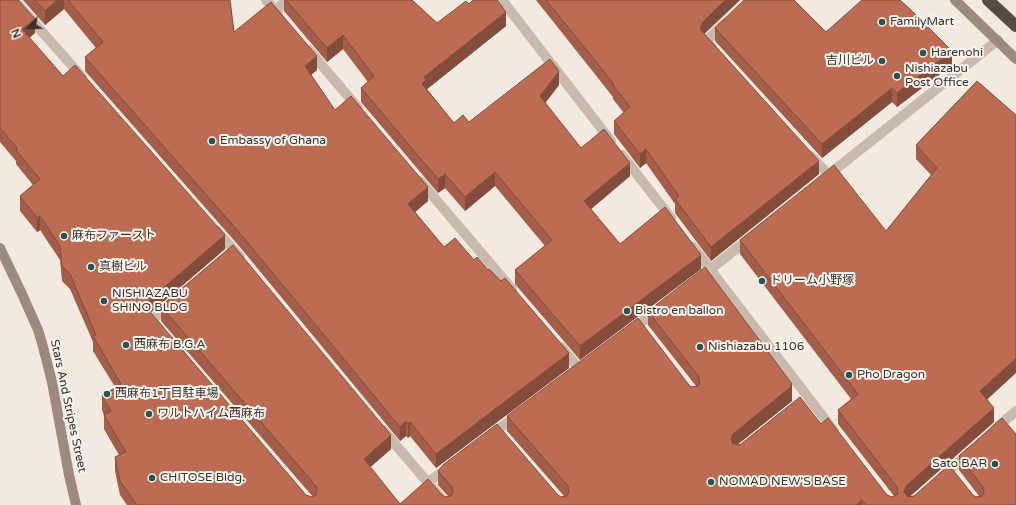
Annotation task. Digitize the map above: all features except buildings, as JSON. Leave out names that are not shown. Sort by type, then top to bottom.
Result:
[{"type":"highway","points":[[988,0],[1016,26]]},
{"type":"street","points":[[14,0],[88,83]]},
{"type":"street","points":[[266,0],[286,23]]},
{"type":"street","points":[[275,11],[287,0]]},
{"type":"street","points":[[502,0],[676,226]]},
{"type":"street","points":[[956,0],[1016,56]]},
{"type":"street","points":[[716,53],[706,41],[733,15]]},
{"type":"street","points":[[998,40],[1016,59]]},
{"type":"street","points":[[802,146],[825,178],[998,40]]},
{"type":"street","points":[[301,41],[363,114]]},
{"type":"street","points":[[414,174],[517,296]]},
{"type":"street","points":[[208,220],[231,252],[244,262]]},
{"type":"street","points":[[692,283],[760,230]]},
{"type":"street","points":[[686,238],[805,398],[840,438]]},
{"type":"street","name":"Stars And Stripes Street","points":[[0,248],[38,330],[42,343],[52,382],[76,505]]},
{"type":"street","points":[[167,338],[152,320],[181,295]]},
{"type":"street","points":[[621,337],[641,327],[669,301]]},
{"type":"street","points":[[553,338],[579,369]]},
{"type":"street","points":[[480,443],[500,433],[523,411]]},
{"type":"street","points":[[988,436],[1016,411]]},
{"type":"street","points":[[376,422],[424,485],[447,505]]},
{"type":"street","points":[[933,485],[952,473],[977,445]]},
{"type":"street","points":[[424,485],[457,461]]},
{"type":"place","name":"FamilyMart","points":[[882,22]]},
{"type":"place","name":"Harenohi","points":[[923,53]]},
{"type":"place","name":"吉川ビル","points":[[882,61]]},
{"type":"place","name":"Nishiazabu Post Office","points":[[897,76]]},
{"type":"place","name":"Embassy of Ghana","points":[[212,141]]},
{"type":"place","name":"麻布ファースト","points":[[64,236]]},
{"type":"place","name":"真樹ビル","points":[[91,267]]},
{"type":"place","name":"ドリーム小野塚","points":[[762,281]]},
{"type":"place","name":"NISHIAZABU SHINO BLDG","points":[[104,301]]},
{"type":"place","name":"Bistro en ballon","points":[[627,311]]},
{"type":"place","name":"西麻布 B.G.A","points":[[126,345]]},
{"type":"place","name":"Nishiazabu 1106","points":[[700,347]]},
{"type":"place","name":"Pho Dragon","points":[[849,375]]},
{"type":"place","name":"西麻布1丁目駐車場","points":[[107,394]]},
{"type":"place","name":"ワルトハイム西麻布","points":[[149,414]]},
{"type":"place","name":"Sato BAR","points":[[995,464]]},
{"type":"place","name":"CHITOSE Bldg.","points":[[152,478]]},
{"type":"place","name":"NOMAD NEW'S BASE","points":[[711,482]]}]
